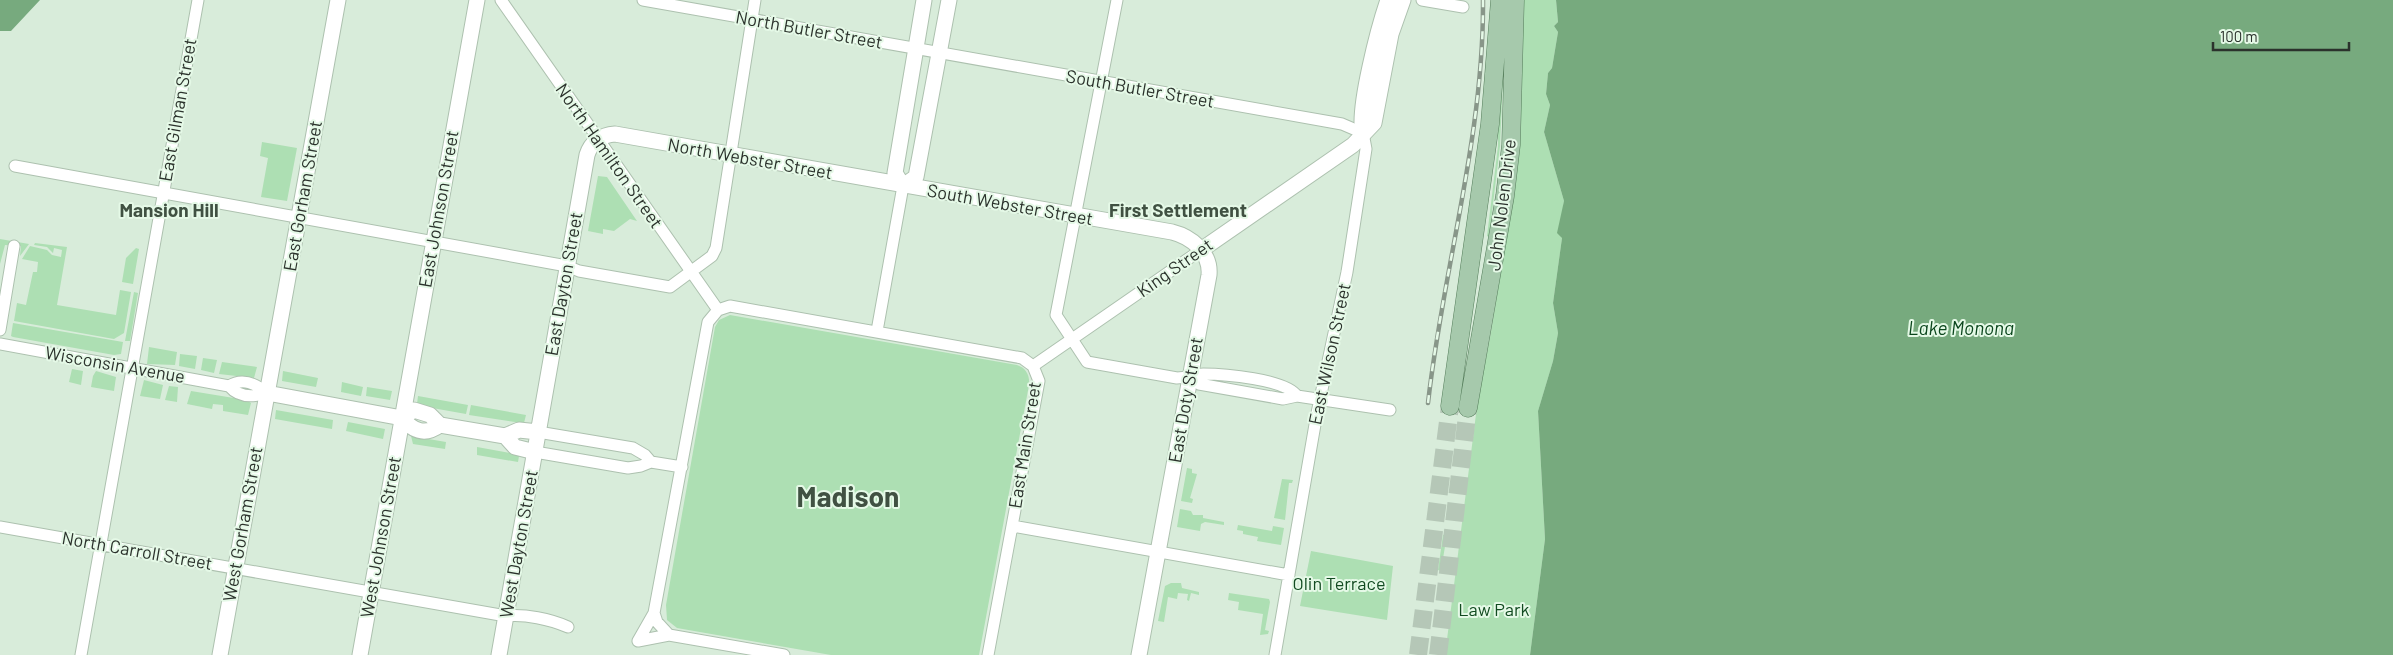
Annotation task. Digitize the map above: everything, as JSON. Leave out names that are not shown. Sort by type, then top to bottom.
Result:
[{"type":"main road","name":"John Nolen Drive","points":[[1450,406],[1489,133],[1500,0]]},
{"type":"main road","name":"John Nolen Drive","points":[[1468,408],[1505,196],[1511,145],[1516,0]]},
{"type":"street","name":"East Gilman Street","points":[[80,655],[198,0]]},
{"type":"street","name":"East Gorham Street","points":[[267,393],[338,0]]},
{"type":"street","name":"East Johnson Street","points":[[402,418],[477,0]]},
{"type":"street","name":"North Hamilton Street","points":[[501,0],[718,310]]},
{"type":"street","name":"North Butler Street","points":[[643,0],[915,50]]},
{"type":"street","points":[[14,166],[567,266],[666,287],[673,285],[712,256],[716,248],[755,0]]},
{"type":"street","points":[[876,331],[903,186],[895,173],[924,0]]},
{"type":"street","points":[[903,186],[916,177],[949,0]]},
{"type":"street","points":[[1116,0],[1056,315],[1071,339],[1087,362],[1177,378],[1190,378],[1199,384],[1287,400],[1297,396],[1390,410]]},
{"type":"street","name":"East Wilson Street","points":[[1275,655],[1320,399],[1347,272],[1366,149],[1362,113],[1378,31],[1388,0]]},
{"type":"street","points":[[1363,133],[1375,119],[1391,34],[1403,0]]},
{"type":"street","points":[[1422,0],[1463,7]]},
{"type":"street","name":"South Butler Street","points":[[915,50],[1342,124],[1363,133]]},
{"type":"street","name":"King Street","points":[[1033,366],[1353,145],[1363,133]]},
{"type":"street","name":"North Webster Street","points":[[597,139],[615,134],[903,186]]},
{"type":"street","name":"East Dayton Street","points":[[538,432],[587,155],[592,144],[597,139]]},
{"type":"street","name":"South Webster Street","points":[[903,186],[1179,233],[1193,241],[1201,250]]},
{"type":"street","points":[[0,330],[14,246]]},
{"type":"street","name":"East Doty Street","points":[[1139,655],[1209,271],[1201,250]]},
{"type":"street","points":[[784,655],[669,635],[638,641],[654,613],[708,322],[718,310],[730,306],[876,331],[1022,358],[1033,366]]},
{"type":"street","name":"Wisconsin Avenue","points":[[0,344],[229,386],[236,392],[253,397],[267,393],[402,418],[414,410],[430,415],[440,425],[505,436],[518,430],[538,432],[633,448],[645,455],[651,462]]},
{"type":"street","name":"East Main Street","points":[[988,655],[1039,381],[1033,366]]},
{"type":"street","name":"West Gorham Street","points":[[220,655],[267,393]]},
{"type":"street","name":"West Johnson Street","points":[[360,655],[402,418]]},
{"type":"street","name":"West Dayton Street","points":[[500,655],[538,432]]},
{"type":"street","name":"Wisconsin Avenue","points":[[505,436],[515,447],[628,468],[651,462],[682,466]]},
{"type":"street","points":[[1012,526],[1289,575]]},
{"type":"street","name":"North Carroll Street","points":[[0,527],[506,616],[517,615],[558,623],[568,627]]},
{"type":"street","points":[[654,613],[657,622],[669,635]]},
{"type":"green space","name":"Law Park","points":[[1523,0],[1556,0],[1558,22],[1554,26],[1558,32],[1552,68],[1548,73],[1546,94],[1550,105],[1544,132],[1564,201],[1560,235],[1562,238],[1553,303],[1558,333],[1553,361],[1538,411],[1545,539],[1530,655],[1445,655],[1479,391],[1489,343],[1503,246],[1513,148]]},
{"type":"green space","points":[[1506,11],[1500,146],[1489,237],[1487,236],[1498,146],[1498,109]]},
{"type":"green space","points":[[262,142],[297,148],[287,201],[261,197],[268,158],[260,156]]},
{"type":"green space","points":[[598,176],[607,177],[637,221],[630,219],[614,231],[603,229],[603,234],[588,231]]},
{"type":"green space","points":[[0,239],[29,244],[20,256],[21,246],[5,245],[0,264]]},
{"type":"green space","points":[[35,243],[67,247],[57,305],[116,315],[120,290],[131,292],[124,333],[114,339],[14,321],[17,303],[26,305],[33,272],[37,272],[38,262],[22,259],[30,246],[47,250],[52,255],[61,257],[62,250],[54,248],[53,253],[47,247],[34,245]]},
{"type":"green space","points":[[136,248],[139,249],[133,284],[122,282],[126,258]]},
{"type":"green space","points":[[134,292],[138,293],[130,341],[125,341]]},
{"type":"green space","points":[[730,315],[1017,365],[1027,372],[1029,385],[979,655],[831,655],[677,628],[667,620],[666,605],[715,327],[719,320]]},
{"type":"green space","points":[[13,323],[123,342],[121,354],[114,355],[13,337],[11,336]]},
{"type":"green space","points":[[149,347],[177,352],[175,365],[147,364]]},
{"type":"green space","points":[[180,354],[197,356],[195,369],[179,366]]},
{"type":"green space","points":[[203,358],[217,360],[214,373],[201,370]]},
{"type":"green space","points":[[222,362],[257,367],[254,378],[219,374]]},
{"type":"green space","points":[[72,369],[83,371],[81,385],[69,382]]},
{"type":"green space","points":[[96,371],[116,377],[114,391],[91,387]]},
{"type":"green space","points":[[283,371],[318,378],[316,387],[282,381]]},
{"type":"green space","points":[[144,380],[163,385],[160,399],[140,396]]},
{"type":"green space","points":[[342,382],[363,387],[361,396],[341,392]]},
{"type":"green space","points":[[169,386],[178,387],[177,402],[165,400]]},
{"type":"green space","points":[[367,387],[392,391],[390,400],[366,396]]},
{"type":"green space","points":[[191,391],[246,400],[251,403],[248,415],[223,411],[223,405],[213,404],[212,409],[187,404]]},
{"type":"green space","points":[[418,396],[468,405],[466,414],[421,406],[417,404]]},
{"type":"green space","points":[[471,405],[526,415],[524,423],[469,415]]},
{"type":"green space","points":[[276,410],[333,420],[332,429],[275,419]]},
{"type":"green space","points":[[348,422],[385,429],[383,439],[346,431]]},
{"type":"green space","points":[[411,436],[446,442],[445,449],[413,444]]},
{"type":"green space","points":[[477,447],[516,454],[519,456],[518,462],[477,455]]},
{"type":"green space","points":[[1187,468],[1192,469],[1192,473],[1197,474],[1190,498],[1193,499],[1192,503],[1181,501]]},
{"type":"green space","points":[[1282,479],[1293,480],[1292,483],[1289,483],[1285,520],[1274,518]]},
{"type":"green space","points":[[1180,509],[1191,511],[1193,515],[1203,515],[1203,518],[1224,522],[1224,525],[1205,522],[1201,524],[1200,531],[1177,527]]},
{"type":"green space","points":[[1238,525],[1272,531],[1273,526],[1284,528],[1281,545],[1257,541],[1258,537],[1243,534],[1243,531],[1237,530]]},
{"type":"green space","points":[[1447,534],[1441,571],[1438,570],[1443,535]]},
{"type":"green space","name":"Olin Terrace","points":[[1311,551],[1393,566],[1387,620],[1300,606]]},
{"type":"green space","points":[[1171,583],[1181,583],[1182,588],[1199,592],[1199,595],[1191,593],[1189,601],[1187,600],[1188,594],[1178,593],[1177,599],[1168,597],[1164,622],[1158,621],[1165,586]]},
{"type":"green space","points":[[1229,593],[1269,599],[1265,630],[1269,631],[1268,634],[1260,635],[1263,614],[1238,610],[1239,602],[1228,600]]},
{"type":"water","points":[[0,0],[40,0],[11,31],[0,31]]},
{"type":"water","name":"Lake Monona","points":[[1556,0],[2393,0],[2393,655],[1530,655],[1545,539],[1538,411],[1553,361],[1558,333],[1553,303],[1562,238],[1557,233],[1564,201],[1544,132],[1550,105],[1546,94],[1548,73],[1552,68],[1558,32],[1554,26],[1558,22]]},
{"type":"tunnel","points":[[1418,655],[1450,406]]},
{"type":"tunnel","points":[[1438,655],[1468,408]]},
{"type":"railway","points":[[1428,403],[1477,102],[1482,51],[1483,0]]},
{"type":"district","name":"Mansion Hill","points":[[169,210]]},
{"type":"district","name":"First Settlement","points":[[1178,210]]},
{"type":"district","name":"Madison","points":[[848,497]]}]
